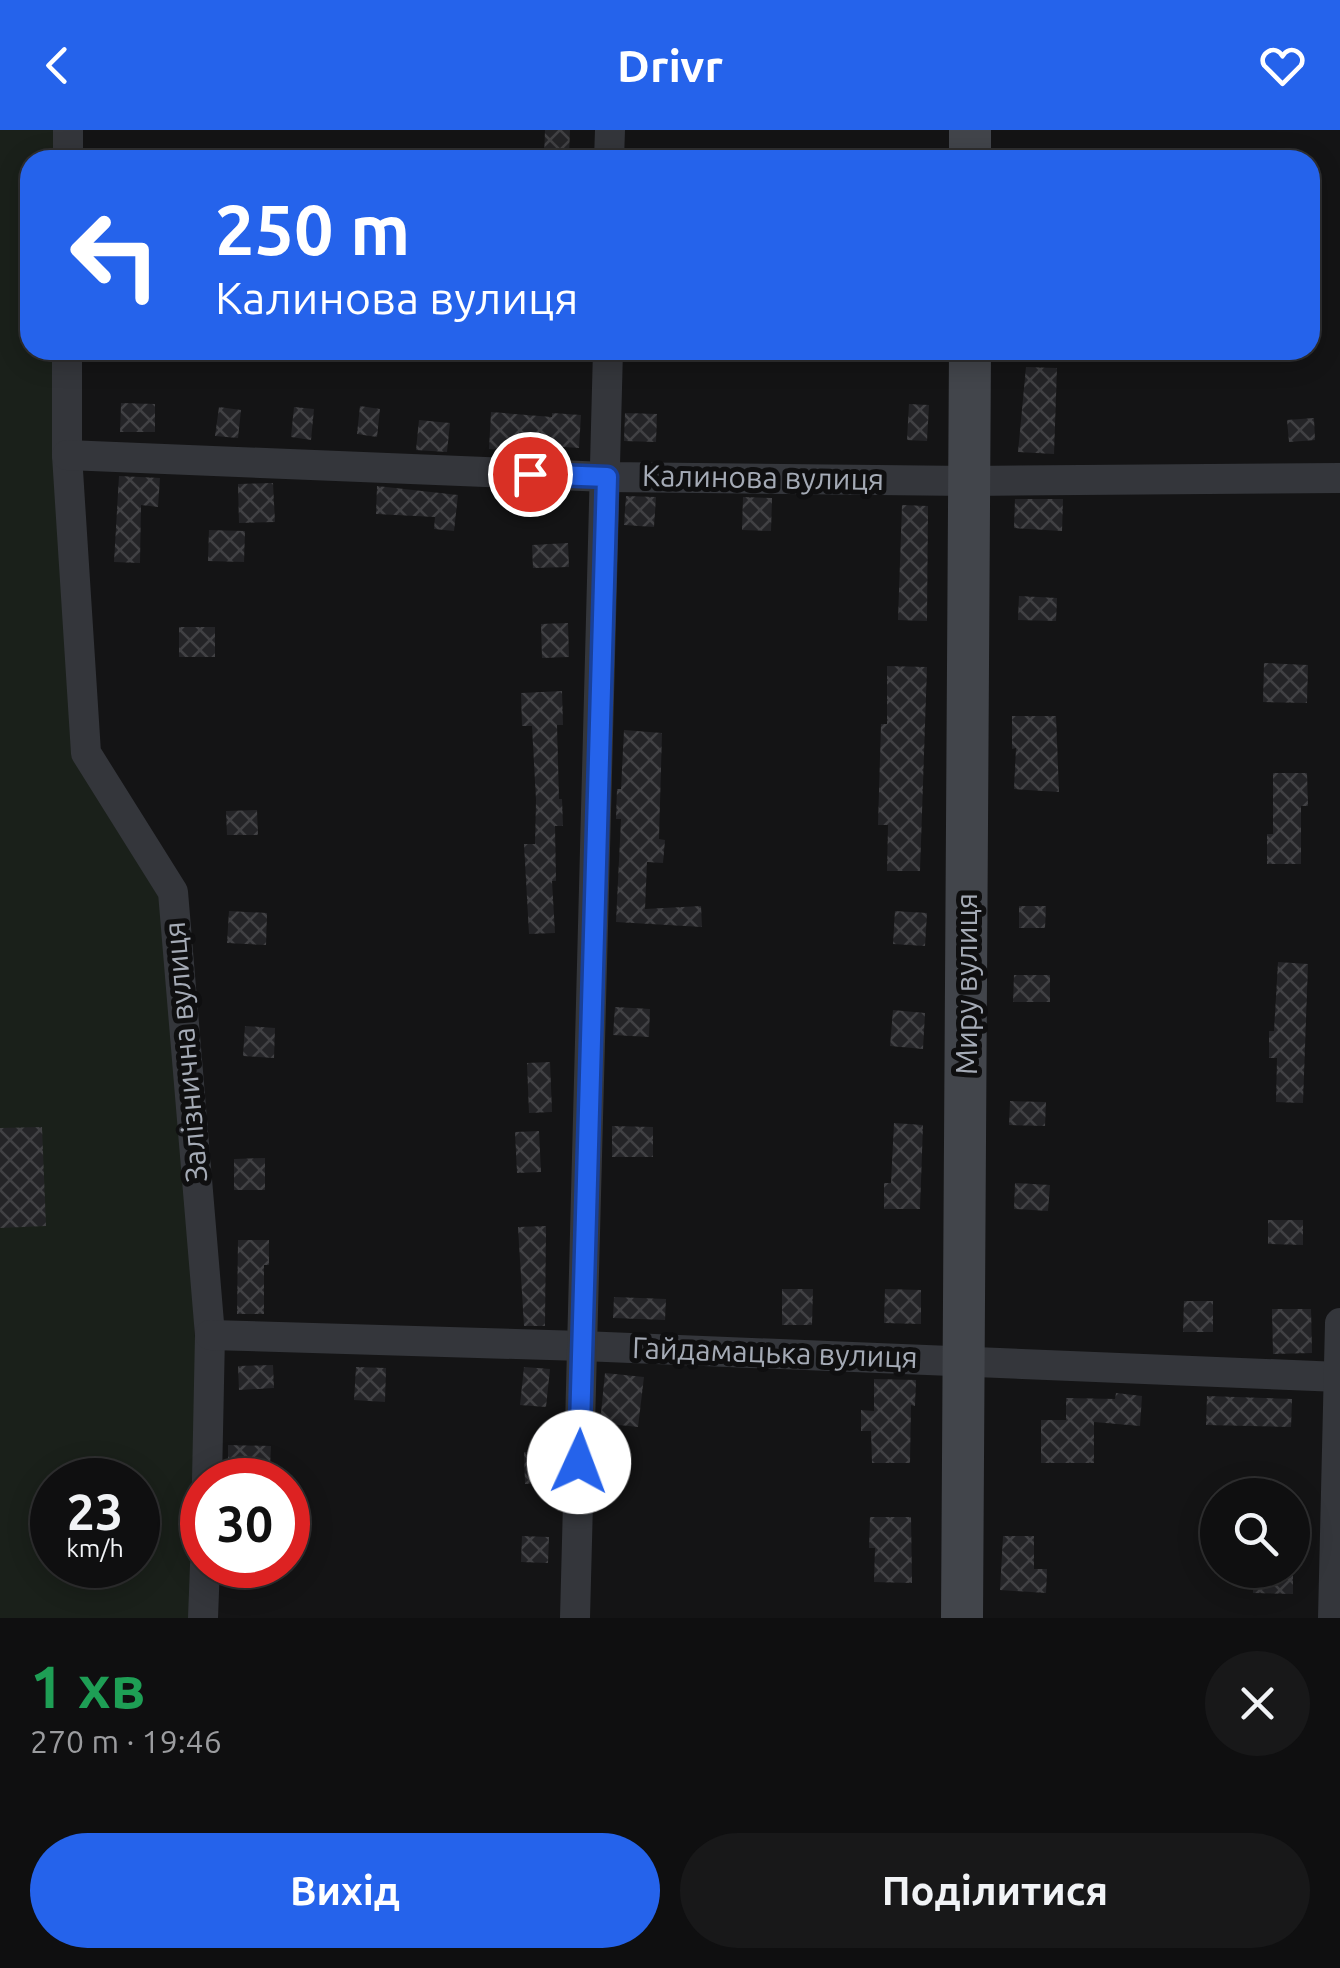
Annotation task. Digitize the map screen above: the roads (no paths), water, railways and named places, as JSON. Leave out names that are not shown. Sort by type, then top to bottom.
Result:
[{"type":"main road","name":"Миру вулиця","points":[[962,1618],[970,360]]},
{"type":"street","name":"Залізнична вулиця","points":[[67,360],[67,454],[86,753],[173,892],[210,1335],[207,1458]]},
{"type":"street","points":[[575,1618],[608,360]]},
{"type":"street","name":"Калинова вулиця","points":[[67,454],[607,477],[970,481],[1340,478]]},
{"type":"street","points":[[1333,1618],[1340,1323]]},
{"type":"street","name":"Гайдамацька вулиця","points":[[210,1335],[1340,1376]]},
{"type":"street","points":[[204,1618],[205,1588]]}]
